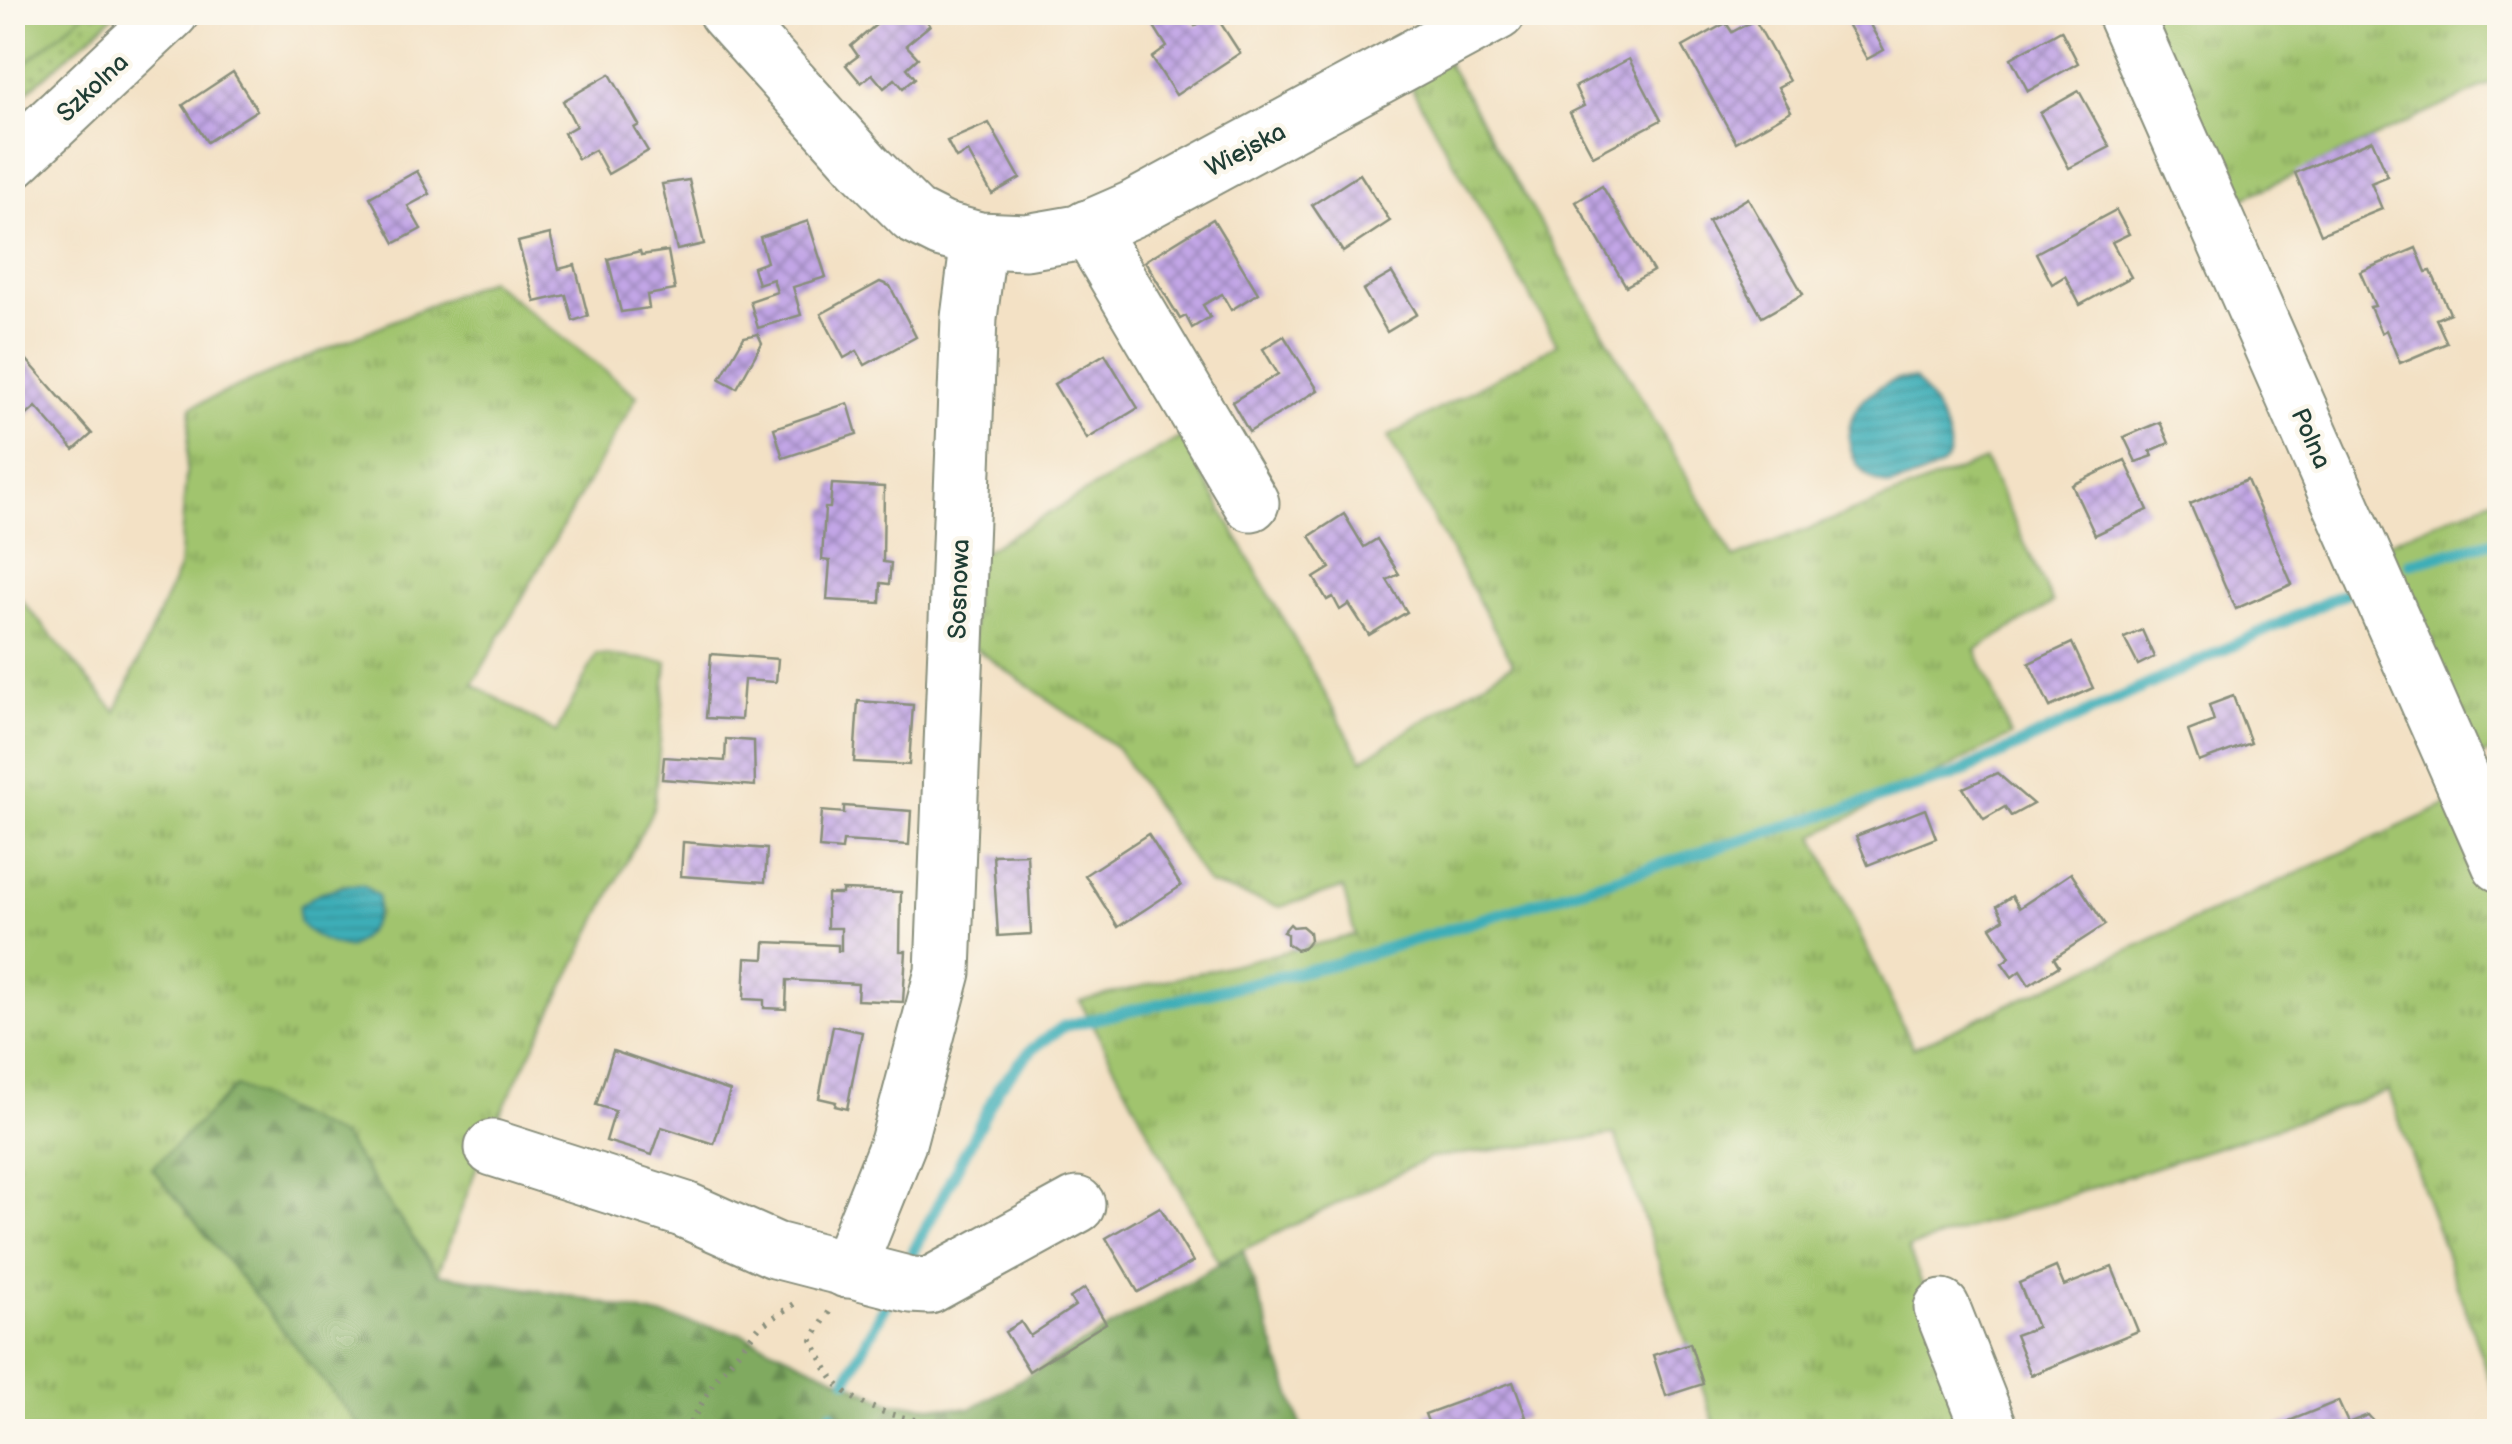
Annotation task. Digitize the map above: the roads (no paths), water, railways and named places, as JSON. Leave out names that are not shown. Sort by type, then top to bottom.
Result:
[{"type":"street","name":"Szkolna","points":[[12,160],[171,12]]},
{"type":"street","points":[[726,12],[914,216],[942,230],[979,240]]},
{"type":"street","name":"Wiejska","points":[[979,240],[1026,242],[1088,228],[1132,209],[1498,12]]},
{"type":"street","name":"Polna","points":[[2124,12],[2500,864]]},
{"type":"street","points":[[1088,228],[1251,503]]},
{"type":"street","name":"Sosnowa","points":[[882,1279],[898,1143],[943,972],[968,318],[979,240]]},
{"type":"street","points":[[493,1148],[683,1209],[775,1250],[882,1279],[929,1286],[1077,1206]]},
{"type":"street","points":[[1942,1308],[1990,1432]]},
{"type":"water","points":[[1898,379],[1914,379],[1926,395],[1940,417],[1949,450],[1938,468],[1889,486],[1876,481],[1858,465],[1849,442],[1849,429],[1863,400]]},
{"type":"water","points":[[363,885],[378,896],[371,926],[349,948],[322,940],[299,922],[299,906],[319,893]]},
{"type":"waterway","points":[[2410,563],[2500,540]]},
{"type":"waterway","points":[[904,1270],[999,1087],[1032,1049],[1064,1026],[1338,963],[1955,775],[2354,589]]},
{"type":"waterway","points":[[847,1379],[892,1292]]},
{"type":"waterway","points":[[820,1432],[831,1414]]}]
